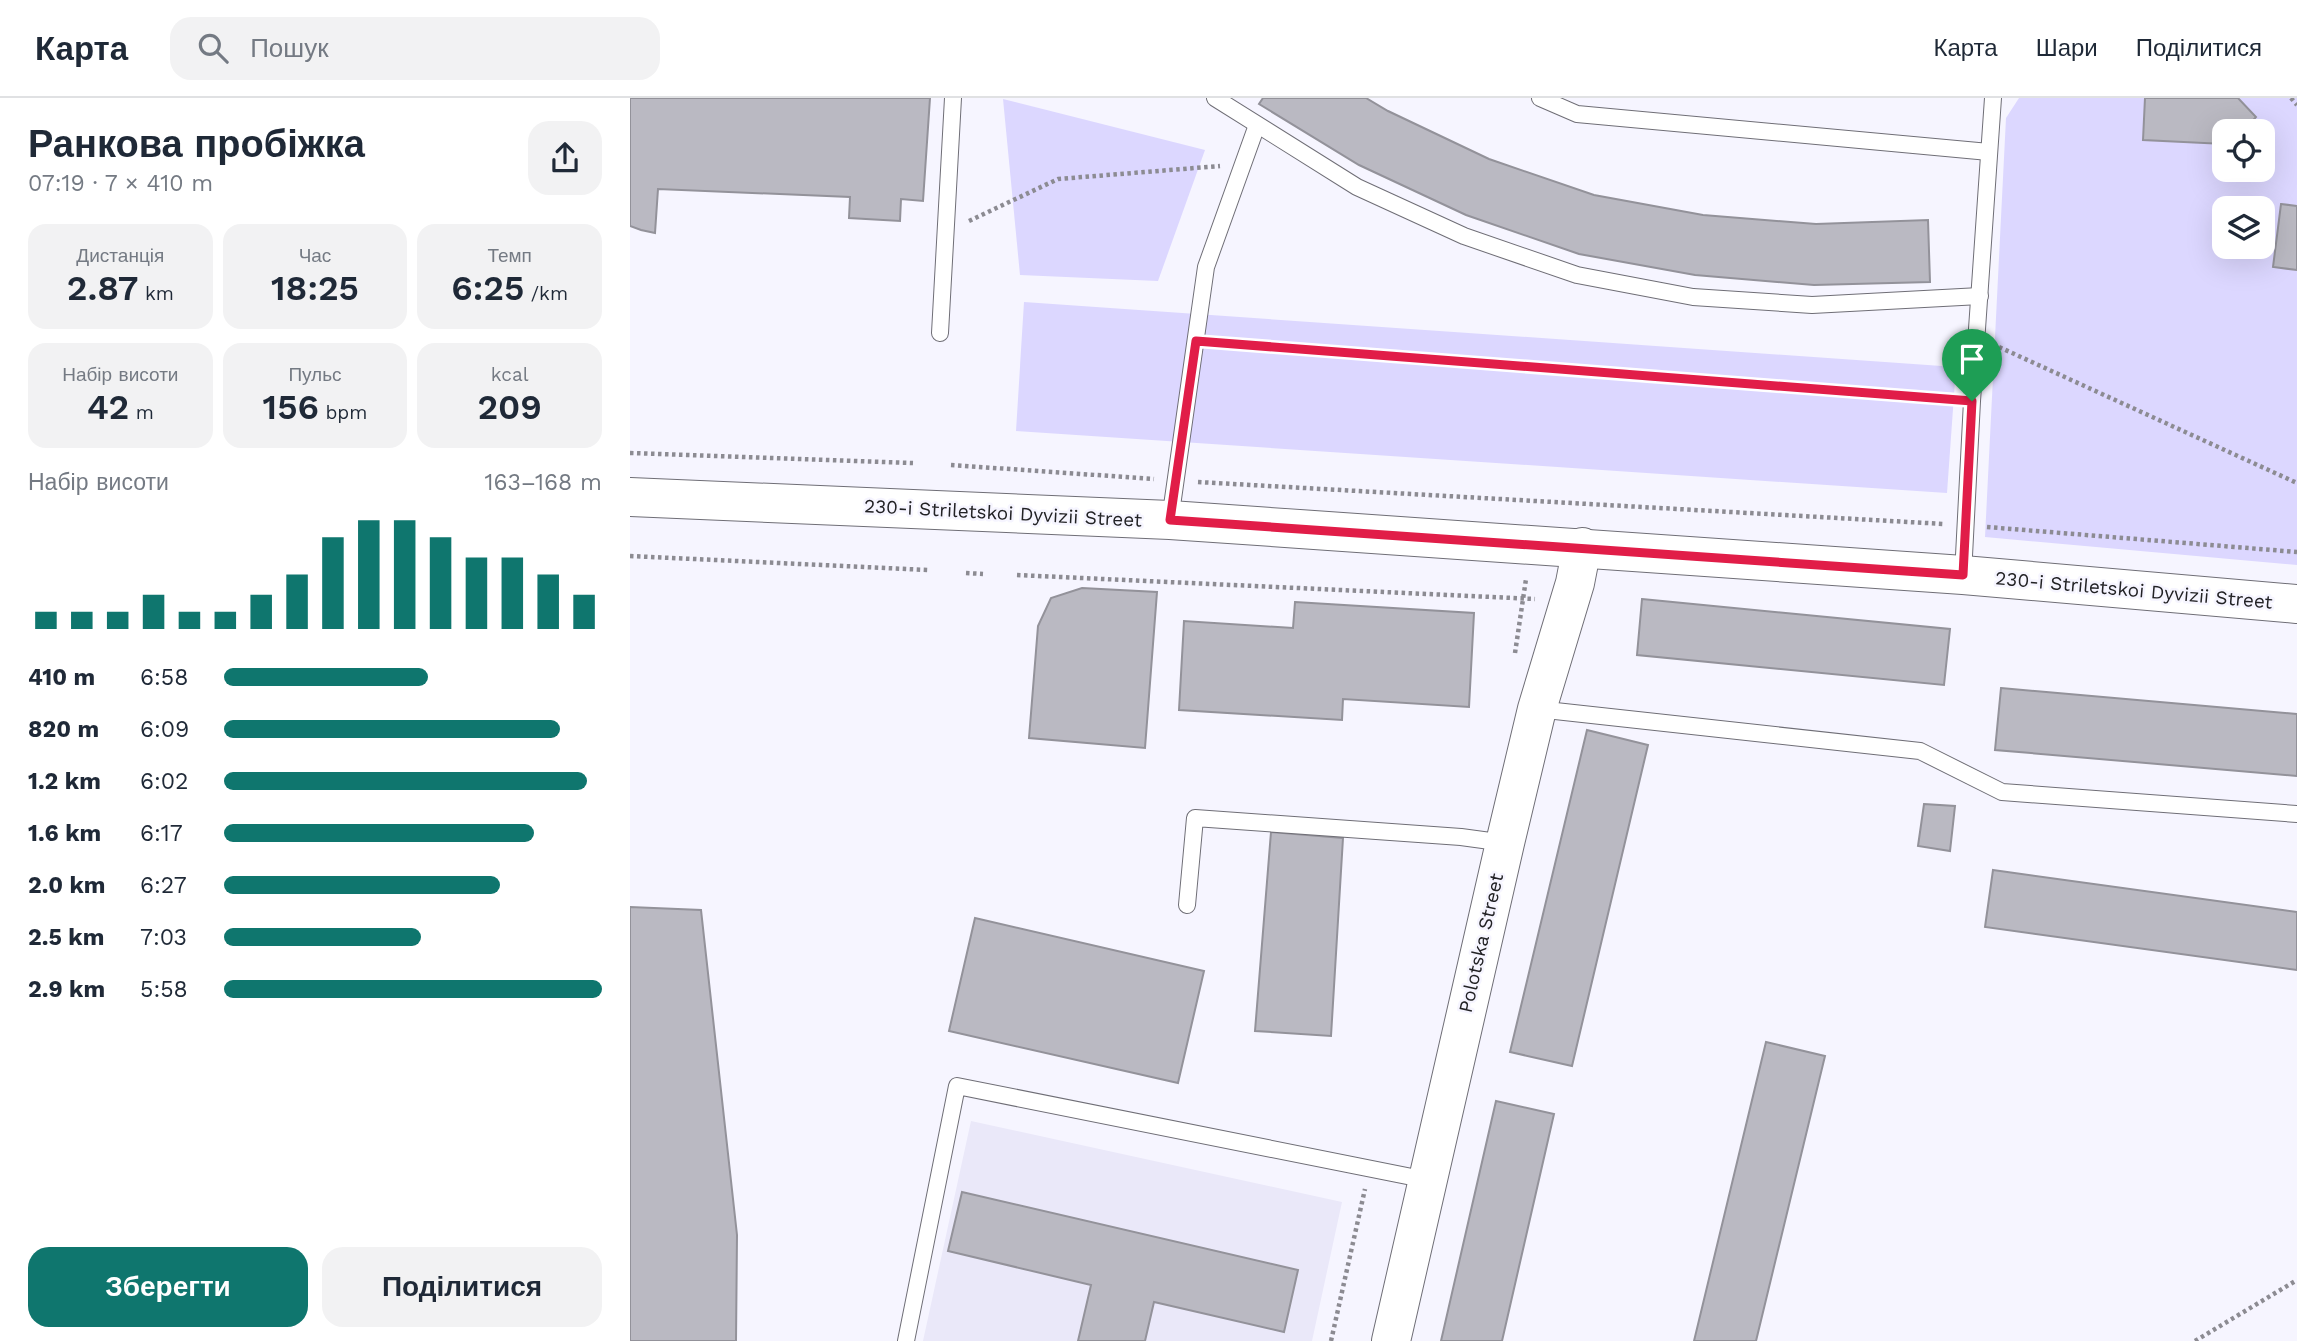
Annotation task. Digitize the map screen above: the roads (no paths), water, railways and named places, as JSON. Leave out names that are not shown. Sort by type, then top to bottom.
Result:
[{"type":"street","name":"230-i Striletskoi Dyvizii Street","points":[[630,497],[1170,520],[1963,575],[2297,604]]},
{"type":"street","name":"Polotska Street","points":[[1391,1341],[1504,844],[1537,709],[1575,583],[1582,547]]},
{"type":"lane","points":[[940,333],[953,98]]},
{"type":"lane","points":[[1215,98],[1369,192],[1464,236],[1577,275],[1693,296],[1812,305],[1980,296]]},
{"type":"lane","points":[[1540,98],[1577,114],[1989,152]]},
{"type":"lane","points":[[1963,575],[1993,98]]},
{"type":"lane","points":[[1170,520],[1206,267],[1257,125]]},
{"type":"lane","points":[[1537,709],[1920,751],[2002,792],[2297,814]]},
{"type":"lane","points":[[1187,905],[1195,818],[1461,837],[1504,844]]},
{"type":"lane","points":[[905,1341],[957,1086],[1427,1180]]}]
